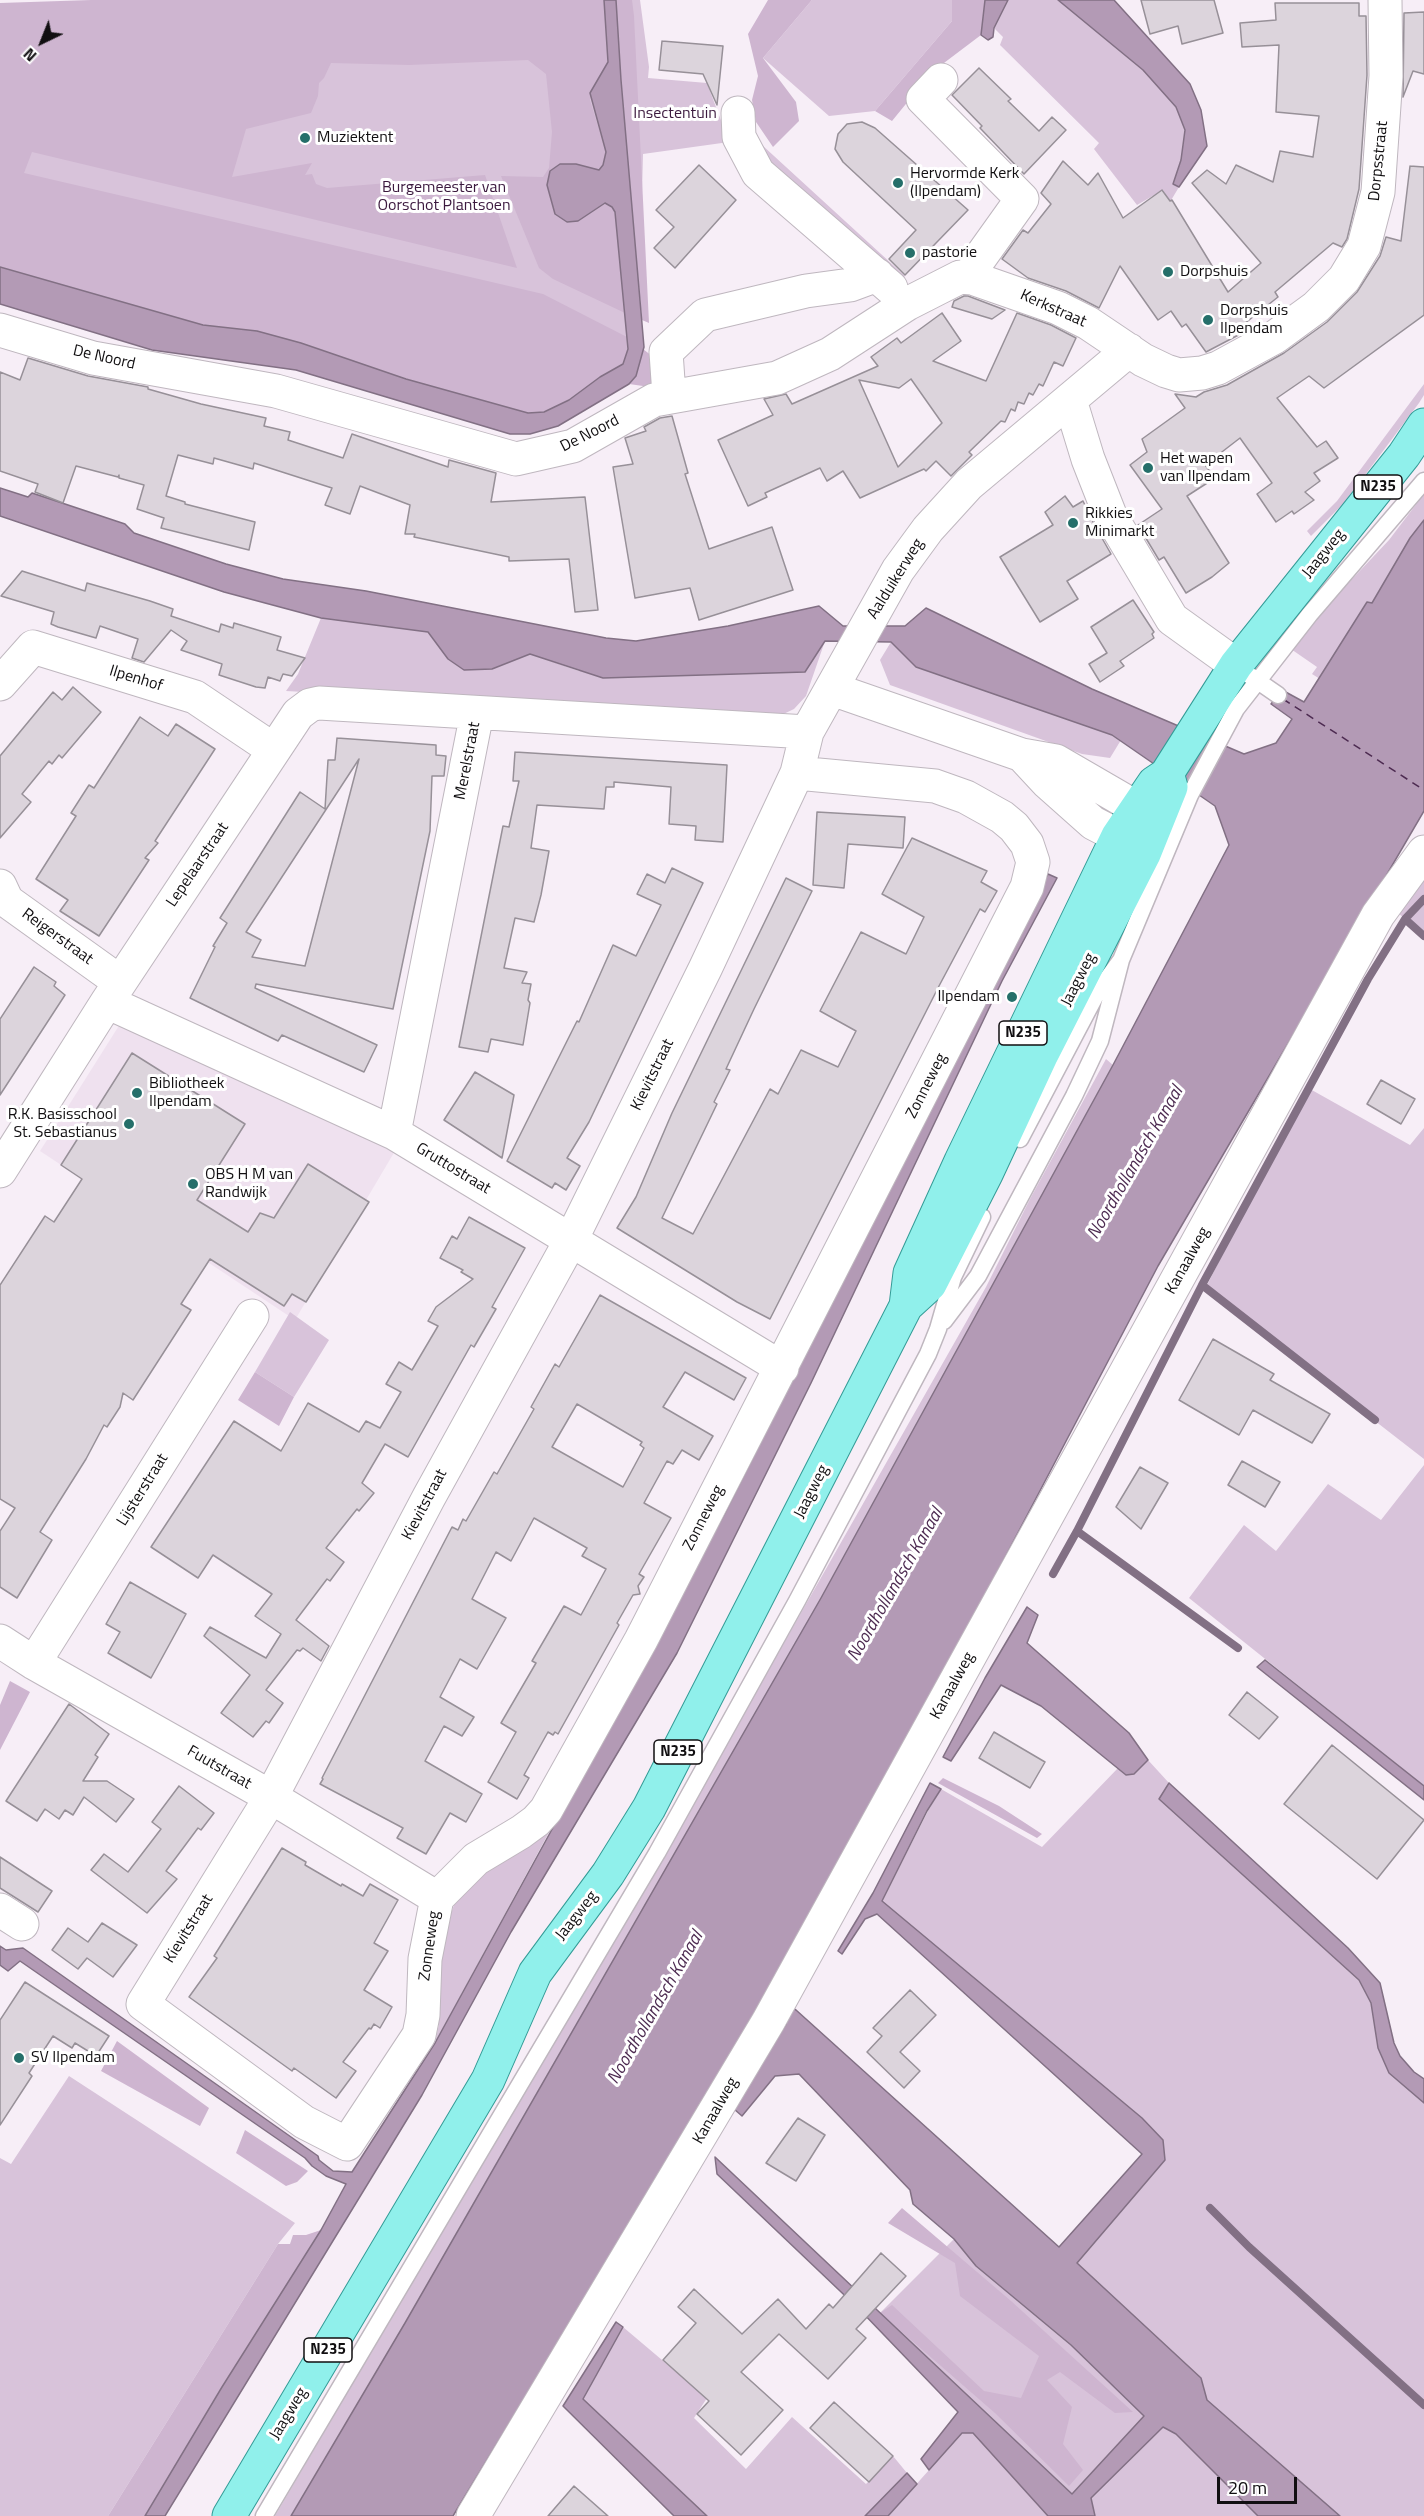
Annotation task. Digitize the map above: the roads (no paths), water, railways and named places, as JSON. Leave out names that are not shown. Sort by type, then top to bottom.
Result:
[{"type":"main road","name":"Jaagweg","points":[[906,1306],[930,1284],[986,1174],[1041,1056],[1144,854],[1148,811],[1171,787],[1178,785],[1208,731],[1246,673],[1424,425]]},
{"type":"main road","name":"Jaagweg","points":[[229,2516],[488,2080],[535,1973],[608,1874],[649,1808],[906,1306],[910,1273],[933,1222],[1118,836]]},
{"type":"street","name":"Dorpsstraat","points":[[1129,350],[1166,371],[1179,375],[1202,373],[1218,368],[1275,337],[1316,307],[1344,279],[1365,246],[1378,192],[1386,76],[1385,0]]},
{"type":"street","points":[[738,113],[739,137],[758,173],[877,275],[907,304],[950,280],[960,277],[972,278],[977,262],[1022,199],[923,99],[941,80]]},
{"type":"street","points":[[669,396],[666,352],[705,315],[806,291],[850,285],[877,275]]},
{"type":"street","name":"Kerkstraat","points":[[972,278],[1058,308],[1088,323],[1129,350]]},
{"type":"street","name":"De Noord","points":[[0,330],[93,358],[276,391],[516,459],[573,446],[654,400],[777,378],[830,354],[907,304]]},
{"type":"street","name":"Aalduikerweg","points":[[832,689],[898,570],[928,529],[950,504],[998,459],[1129,350]]},
{"type":"street","points":[[1070,400],[1088,459],[1110,515],[1172,619],[1246,673]]},
{"type":"street","name":"Ilpenhof","points":[[0,684],[33,647],[195,698],[274,750]]},
{"type":"street","points":[[797,773],[807,732],[832,689],[1022,755],[1056,761],[1148,811],[1118,836],[1093,823],[1048,783],[1022,755]]},
{"type":"street","name":"Lepelaarstraat","points":[[0,1171],[113,992],[298,714],[310,705],[319,703],[477,713]]},
{"type":"street","name":"Merelstraat","points":[[394,1133],[477,713],[807,732]]},
{"type":"street","name":"Zonneweg","points":[[347,2144],[419,2035],[423,2015],[425,1959],[437,1898],[476,1859],[522,1832],[546,1810],[646,1631],[1022,901],[1031,874],[1033,862],[1023,837],[1002,817],[966,797],[935,786],[797,773]]},
{"type":"street","name":"Kievitstraat","points":[[347,2144],[304,2122],[143,2004],[271,1797],[429,1497],[571,1240],[705,969],[797,773]]},
{"type":"street","name":"Kanaalweg","points":[[473,2516],[768,2022],[1378,915],[1424,852]]},
{"type":"street","name":"Reigerstraat","points":[[0,886],[7,901],[113,992]]},
{"type":"street","name":"Gruttostraat","points":[[113,992],[394,1133],[782,1368]]},
{"type":"street","name":"Lijsterstraat","points":[[34,1663],[252,1316]]},
{"type":"street","name":"Fuutstraat","points":[[0,1641],[34,1663],[271,1797],[437,1898]]},
{"type":"lane","points":[[1278,695],[1246,673],[1310,614],[1424,481]]},
{"type":"lane","points":[[938,1329],[978,1276],[1074,1096],[1100,1041],[1121,960],[1178,785]]},
{"type":"lane","points":[[264,2516],[657,1853],[797,1602],[928,1354],[953,1277],[1034,1111],[1098,991],[1121,960]]},
{"type":"water","points":[[604,0],[616,0],[644,347],[636,376],[629,384],[558,426],[530,434],[510,434],[296,370],[152,350],[0,304],[0,267],[203,325],[257,331],[301,343],[406,379],[528,413],[544,412],[569,400],[600,377],[623,364],[628,349],[615,212],[605,203],[578,221],[567,222],[555,214],[547,185],[550,171],[560,164],[576,164],[599,170],[603,165],[606,152],[590,93],[608,62]]},
{"type":"water","points":[[985,0],[1008,0],[994,28],[993,37],[988,40],[981,35]]},
{"type":"water","points":[[1058,0],[1114,0],[1190,84],[1201,110],[1207,146],[1179,187],[1173,184],[1181,160],[1185,130],[1176,107],[1143,70]]},
{"type":"water","name":"Noordhollandsch Kanaal","points":[[0,488],[28,497],[32,493],[125,524],[134,533],[226,564],[283,579],[366,591],[606,638],[636,641],[728,626],[819,606],[843,626],[905,626],[926,608],[1092,689],[1244,754],[1276,743],[1292,719],[1271,704],[1282,690],[1304,702],[1367,602],[1372,603],[1410,538],[1424,520],[1424,811],[1158,1266],[855,1843],[769,1994],[796,2010],[1059,2247],[1142,2154],[877,1914],[865,1919],[842,1954],[838,1951],[873,1893],[930,1783],[941,1789],[927,1811],[882,1901],[1142,2118],[1163,2140],[1165,2160],[1077,2263],[1201,2378],[1207,2400],[1340,2516],[1258,2516],[1176,2434],[1163,2427],[1091,2498],[1095,2516],[1048,2516],[973,2433],[962,2433],[929,2470],[921,2459],[958,2412],[860,2310],[717,2174],[715,2157],[1072,2494],[1144,2416],[1071,2345],[976,2266],[954,2239],[913,2204],[910,2190],[799,2074],[775,2076],[742,2116],[734,2109],[786,2024],[760,2010],[453,2516],[291,2516],[405,2323],[821,1598],[1113,1065],[1229,845],[1215,806],[1112,735],[916,667],[891,642],[825,641],[805,672],[603,678],[530,654],[492,669],[464,670],[448,659],[428,632],[321,618],[224,592],[0,516]]},
{"type":"water","points":[[1048,874],[1057,878],[1002,981],[811,1383],[677,1653],[511,1932],[422,2095],[165,2516],[145,2516],[222,2387],[321,2230],[346,2184],[326,2176],[305,2158],[20,1961],[8,1971],[0,1965],[0,1946],[6,1950],[23,1948],[318,2156],[319,2160],[333,2171],[352,2172],[435,2043],[724,1515]]},
{"type":"water","points":[[1027,1607],[1038,1615],[1027,1643],[1129,1733],[1148,1760],[1134,1774],[1126,1775],[1041,1706],[1001,1685],[951,1761],[943,1757],[985,1678]]},
{"type":"water","points":[[1265,1660],[1424,1786],[1424,1800],[1257,1667]]},
{"type":"water","points":[[1169,1783],[1348,1948],[1380,1983],[1394,2043],[1400,2056],[1414,2072],[1424,2079],[1424,2103],[1389,2073],[1378,2048],[1371,2003],[1359,1980],[1159,1799]]},
{"type":"water","points":[[616,2322],[623,2327],[583,2399],[707,2516],[674,2516],[563,2406]]},
{"type":"water","points":[[907,2473],[917,2484],[888,2516],[865,2516]]},
{"type":"waterway","points":[[1424,899],[1405,919],[1424,936]]},
{"type":"waterway","points":[[1375,1420],[1202,1285],[1368,979],[1405,919]]},
{"type":"waterway","points":[[1077,1531],[1202,1285]]},
{"type":"waterway","points":[[1053,1574],[1077,1531],[1238,1648]]},
{"type":"waterway","points":[[1210,2208],[1249,2247],[1424,2405]]},
{"type":"place","name":"Muziektent","points":[[305,138]]},
{"type":"place","name":"Hervormde Kerk (Ilpendam)","points":[[898,183]]},
{"type":"place","name":"pastorie","points":[[910,253]]},
{"type":"place","name":"Dorpshuis","points":[[1168,272]]},
{"type":"place","name":"Dorpshuis Ilpendam","points":[[1208,320]]},
{"type":"place","name":"Het wapen van Ilpendam","points":[[1148,468]]},
{"type":"place","name":"Rikkies Minimarkt","points":[[1073,523]]},
{"type":"place","name":"Ilpendam","points":[[1012,997]]},
{"type":"place","name":"Bibliotheek Ilpendam","points":[[137,1093]]},
{"type":"place","name":"R.K. Basisschool St. Sebastianus","points":[[129,1124]]},
{"type":"place","name":"OBS H M van Randwijk","points":[[193,1184]]},
{"type":"place","name":"SV Ilpendam","points":[[19,2058]]},
{"type":"park label","name":"Insectentuin","points":[[675,114]]},
{"type":"park label","name":"Burgemeester van Oorschot Plantsoen","points":[[444,197]]}]
